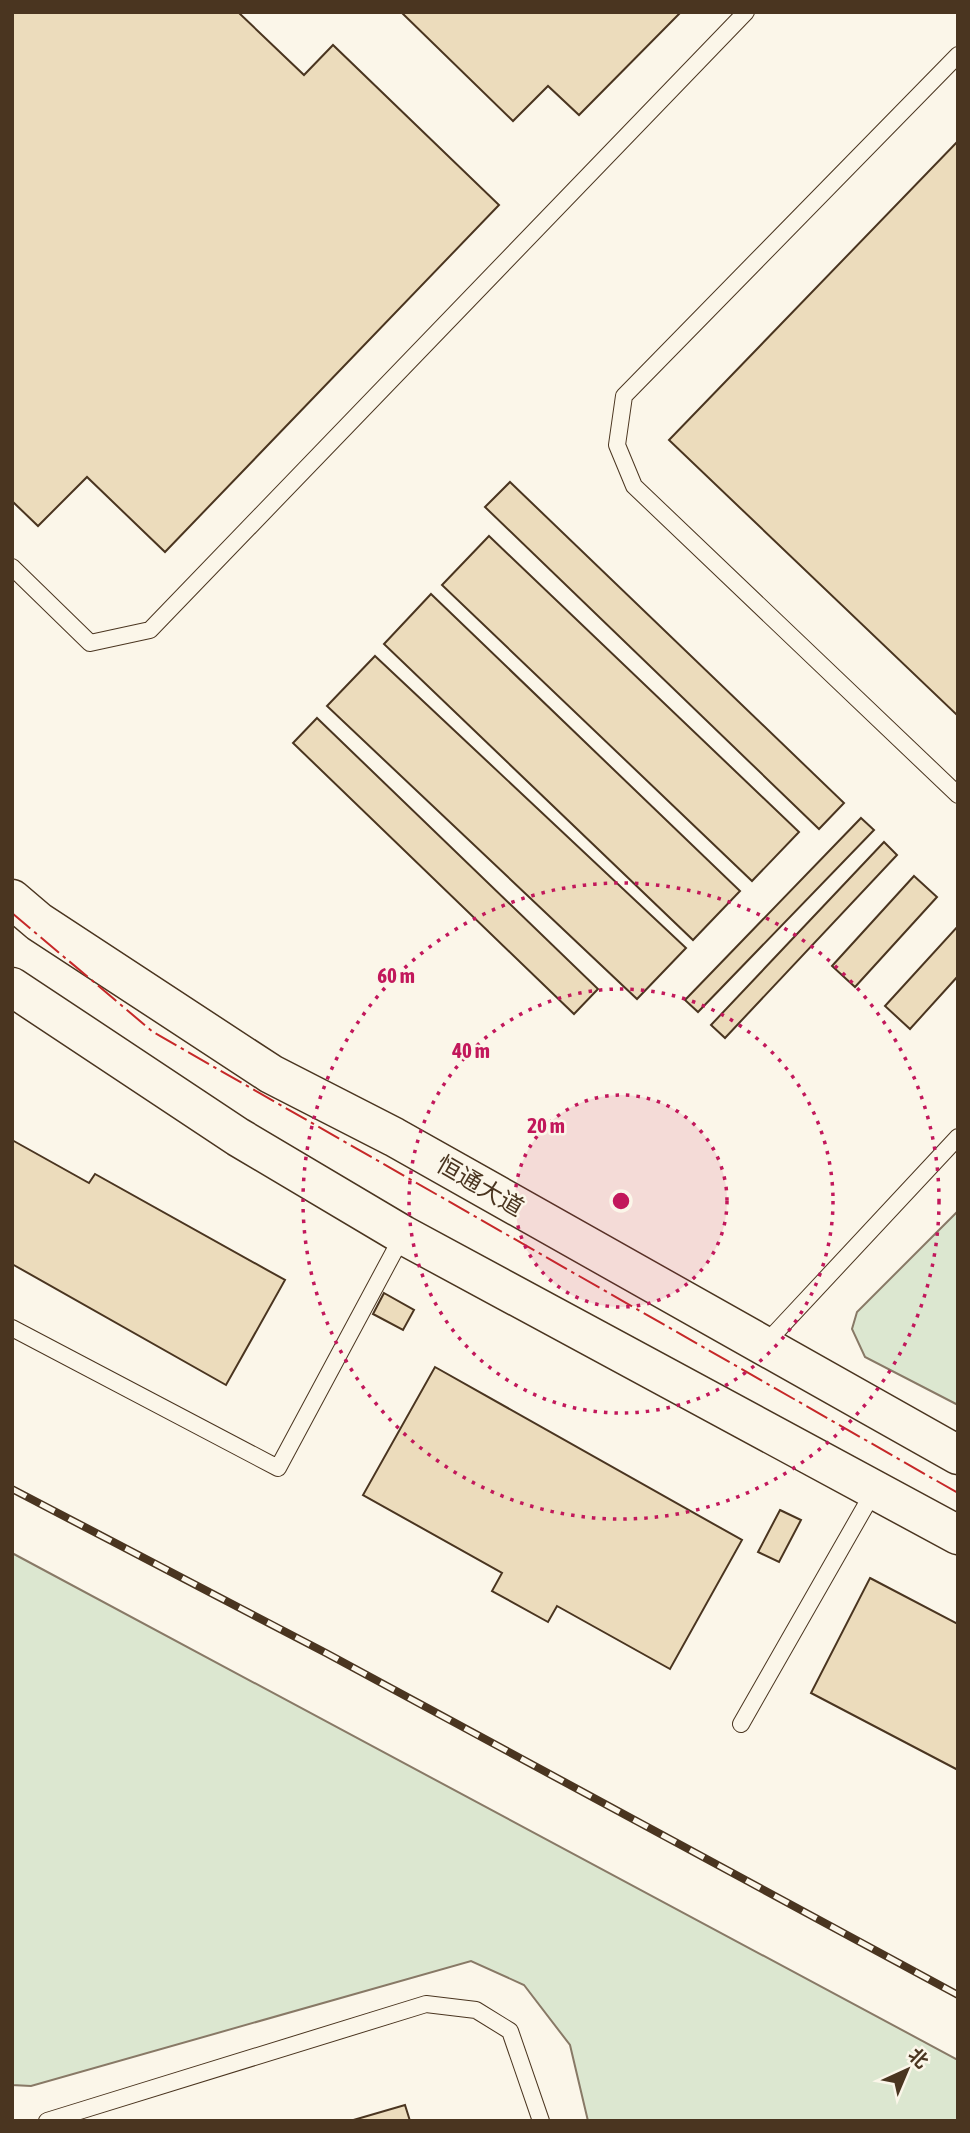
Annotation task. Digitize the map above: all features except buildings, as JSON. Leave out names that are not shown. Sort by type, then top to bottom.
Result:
[{"type":"main road","name":"恒通大道","points":[[12,900],[39,922],[271,1074],[394,1137],[958,1455]]},
{"type":"main road","points":[[12,987],[238,1137],[403,1235],[958,1535]]},
{"type":"lane","points":[[12,567],[90,643],[150,630],[746,12]]},
{"type":"lane","points":[[958,55],[624,396],[617,445],[634,486],[958,795]]},
{"type":"lane","points":[[762,1346],[958,1137]]},
{"type":"lane","points":[[12,1328],[278,1468],[403,1235]]},
{"type":"lane","points":[[741,1724],[874,1491]]},
{"type":"lane","points":[[47,2121],[426,2004],[476,2010],[510,2032],[541,2121]]},
{"type":"green space","points":[[958,1211],[958,1405],[865,1357],[852,1329],[857,1312]]},
{"type":"green space","points":[[12,1553],[958,2060],[958,2121],[588,2121],[570,2045],[524,1985],[471,1961],[31,2086],[12,2085]]},
{"type":"railway","points":[[12,1489],[326,1653],[958,1995]]},
{"type":"power","points":[[12,913],[153,1032],[958,1493]]}]
